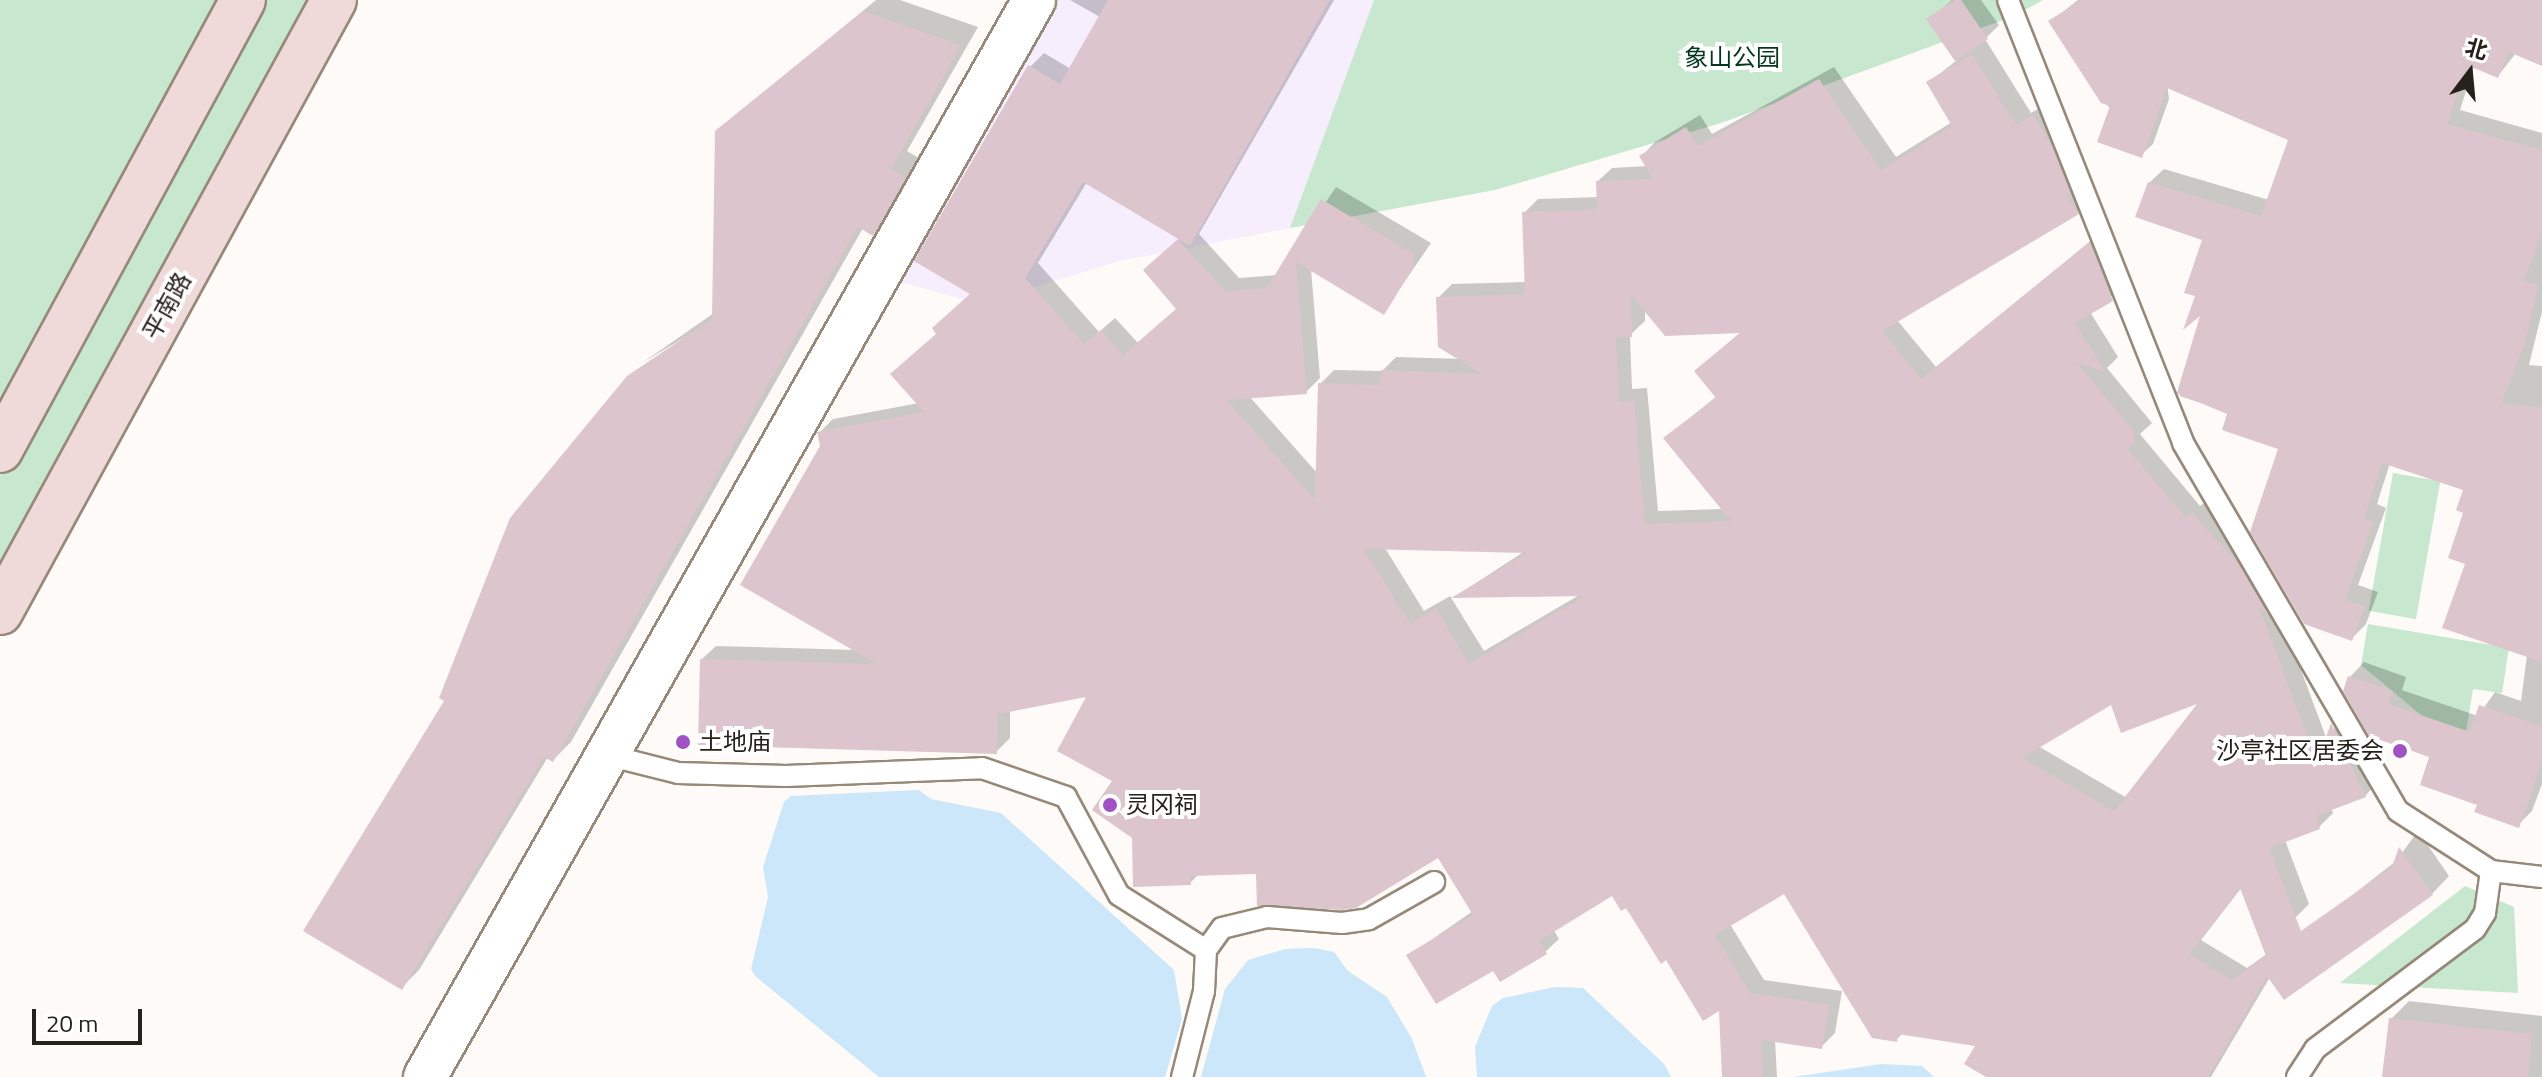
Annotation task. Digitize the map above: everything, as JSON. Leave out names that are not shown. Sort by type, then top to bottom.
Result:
[{"type":"main road","points":[[0,450],[243,0]]},
{"type":"main road","name":"平南路","points":[[0,612],[334,0]]},
{"type":"street","points":[[425,1077],[1034,0]]},
{"type":"lane","points":[[2008,0],[2183,443],[2398,811],[2491,871],[2542,877]]},
{"type":"lane","points":[[607,755],[678,773],[786,776],[982,768],[1066,797],[1119,895],[1206,950]]},
{"type":"lane","points":[[2297,1077],[2315,1049],[2475,929],[2485,913],[2491,871]]},
{"type":"lane","points":[[1182,1077],[1204,991],[1206,950],[1222,928],[1267,917],[1342,923],[1369,919],[1434,882]]},
{"type":"shaded area","points":[[1034,0],[1374,0],[1290,228],[1119,261],[981,304],[878,276]]},
{"type":"green space","points":[[0,0],[334,0],[0,612]]},
{"type":"green space","name":"象山公园","points":[[1374,0],[2043,0],[2014,16],[1721,123],[1495,190],[1290,228]]},
{"type":"green space","points":[[2393,473],[2440,481],[2416,619],[2369,611]]},
{"type":"green space","points":[[2368,624],[2509,648],[2502,693],[2473,689],[2463,750],[2361,665]]},
{"type":"green space","points":[[2465,886],[2514,907],[2518,993],[2340,983]]},
{"type":"water","points":[[919,790],[931,799],[1001,813],[1174,970],[1182,1019],[1165,1077],[879,1077],[755,976],[751,969],[768,897],[763,867],[784,802],[791,796]]},
{"type":"water","points":[[1314,948],[1334,952],[1348,971],[1387,997],[1412,1039],[1426,1077],[1201,1077],[1225,989],[1248,960],[1285,949]]},
{"type":"water","points":[[1555,987],[1583,988],[1664,1064],[1671,1077],[1477,1077],[1475,1047],[1492,1006],[1503,998]]},
{"type":"water","points":[[1881,1064],[1922,1066],[1934,1077],[1793,1077]]},
{"type":"building","points":[[1108,0],[1330,0],[1190,246],[1083,182],[1025,278],[1084,344],[1101,330],[1123,355],[1176,309],[1143,270],[1178,239],[1225,291],[1267,288],[1321,199],[1414,254],[1414,266],[1384,315],[1296,262],[1307,394],[1227,400],[1315,500],[1318,383],[1380,385],[1381,370],[1482,374],[1438,347],[1436,297],[1525,294],[1522,212],[1597,209],[1596,181],[1653,179],[1639,156],[1686,127],[1698,146],[1819,79],[1881,170],[1952,126],[1926,82],[1972,54],[2016,125],[2033,115],[2052,146],[2071,195],[2065,193],[2079,214],[1882,331],[1921,379],[2090,242],[2113,301],[2075,323],[2106,372],[2077,363],[2134,431],[2134,443],[2127,448],[2186,518],[2192,513],[2239,564],[2266,611],[2260,609],[2317,763],[2331,723],[2366,797],[2316,816],[2320,829],[2269,848],[2301,931],[2392,867],[2399,847],[2433,895],[2284,1000],[2267,976],[2208,1077],[1986,1077],[1964,1064],[1975,1046],[1898,1034],[1897,1042],[1872,1038],[1784,894],[1715,935],[1750,993],[1829,1004],[1822,1049],[1761,1040],[1763,1077],[1722,1077],[1719,1011],[1703,1021],[1666,960],[1661,964],[1626,908],[1621,911],[1612,896],[1539,941],[1547,954],[1500,982],[1493,971],[1436,1004],[1406,955],[1473,915],[1438,858],[1356,908],[1342,910],[1257,906],[1256,874],[1190,876],[1191,885],[1133,887],[1132,838],[1092,810],[1112,781],[1057,751],[1086,697],[998,714],[997,754],[698,745],[700,659],[877,664],[740,585],[820,446],[817,432],[924,412],[890,374],[936,334],[932,328],[970,294],[914,261],[1028,65],[1060,84]],"holes":[[[1631,295],[1665,336],[1740,333],[1694,371],[1716,398],[1663,438],[1731,521],[1645,524],[1634,401],[1619,402],[1616,337],[1632,337]],[[1364,549],[1527,553],[1451,598],[1584,596],[1469,664],[1436,608],[1410,624]],[[2197,704],[2114,811],[2022,758],[2111,705],[2121,733]],[[2240,888],[2266,956],[2232,980],[2189,954]]]},
{"type":"building","points":[[1954,0],[1961,0],[1988,39],[1955,61],[1926,19]]},
{"type":"building","points":[[2082,0],[2542,0],[2542,66],[2509,52],[2498,78],[2467,65],[2447,124],[2542,150],[2542,231],[2524,281],[2538,285],[2525,343],[2501,404],[2542,407],[2542,662],[2442,628],[2465,564],[2448,558],[2463,513],[2456,510],[2463,490],[2382,463],[2364,519],[2373,522],[2345,600],[2365,606],[2352,641],[2304,624],[2250,532],[2278,449],[2222,430],[2227,414],[2177,393],[2200,316],[2183,330],[2195,296],[2184,293],[2202,240],[2135,217],[2148,182],[2261,216],[2288,140],[2167,88],[2142,158],[2097,142],[2110,106],[2101,103],[2048,21]]},
{"type":"building","points":[[863,11],[961,45],[891,169],[906,178],[873,236],[858,227],[553,762],[544,757],[402,990],[303,931],[444,701],[439,698],[510,518],[627,376],[712,319],[715,131]]},
{"type":"building","points":[[2348,676],[2393,691],[2389,704],[2470,732],[2479,705],[2542,726],[2542,762],[2519,828],[2474,812],[2477,805],[2420,785],[2429,757],[2369,736],[2343,691]]},
{"type":"building","points":[[2389,1018],[2532,1034],[2528,1077],[2382,1077]]},
{"type":"place","name":"土地庙","points":[[683,742]]},
{"type":"place","name":"沙亭社区居委会","points":[[2400,751]]},
{"type":"place","name":"灵冈祠","points":[[1110,805]]}]
